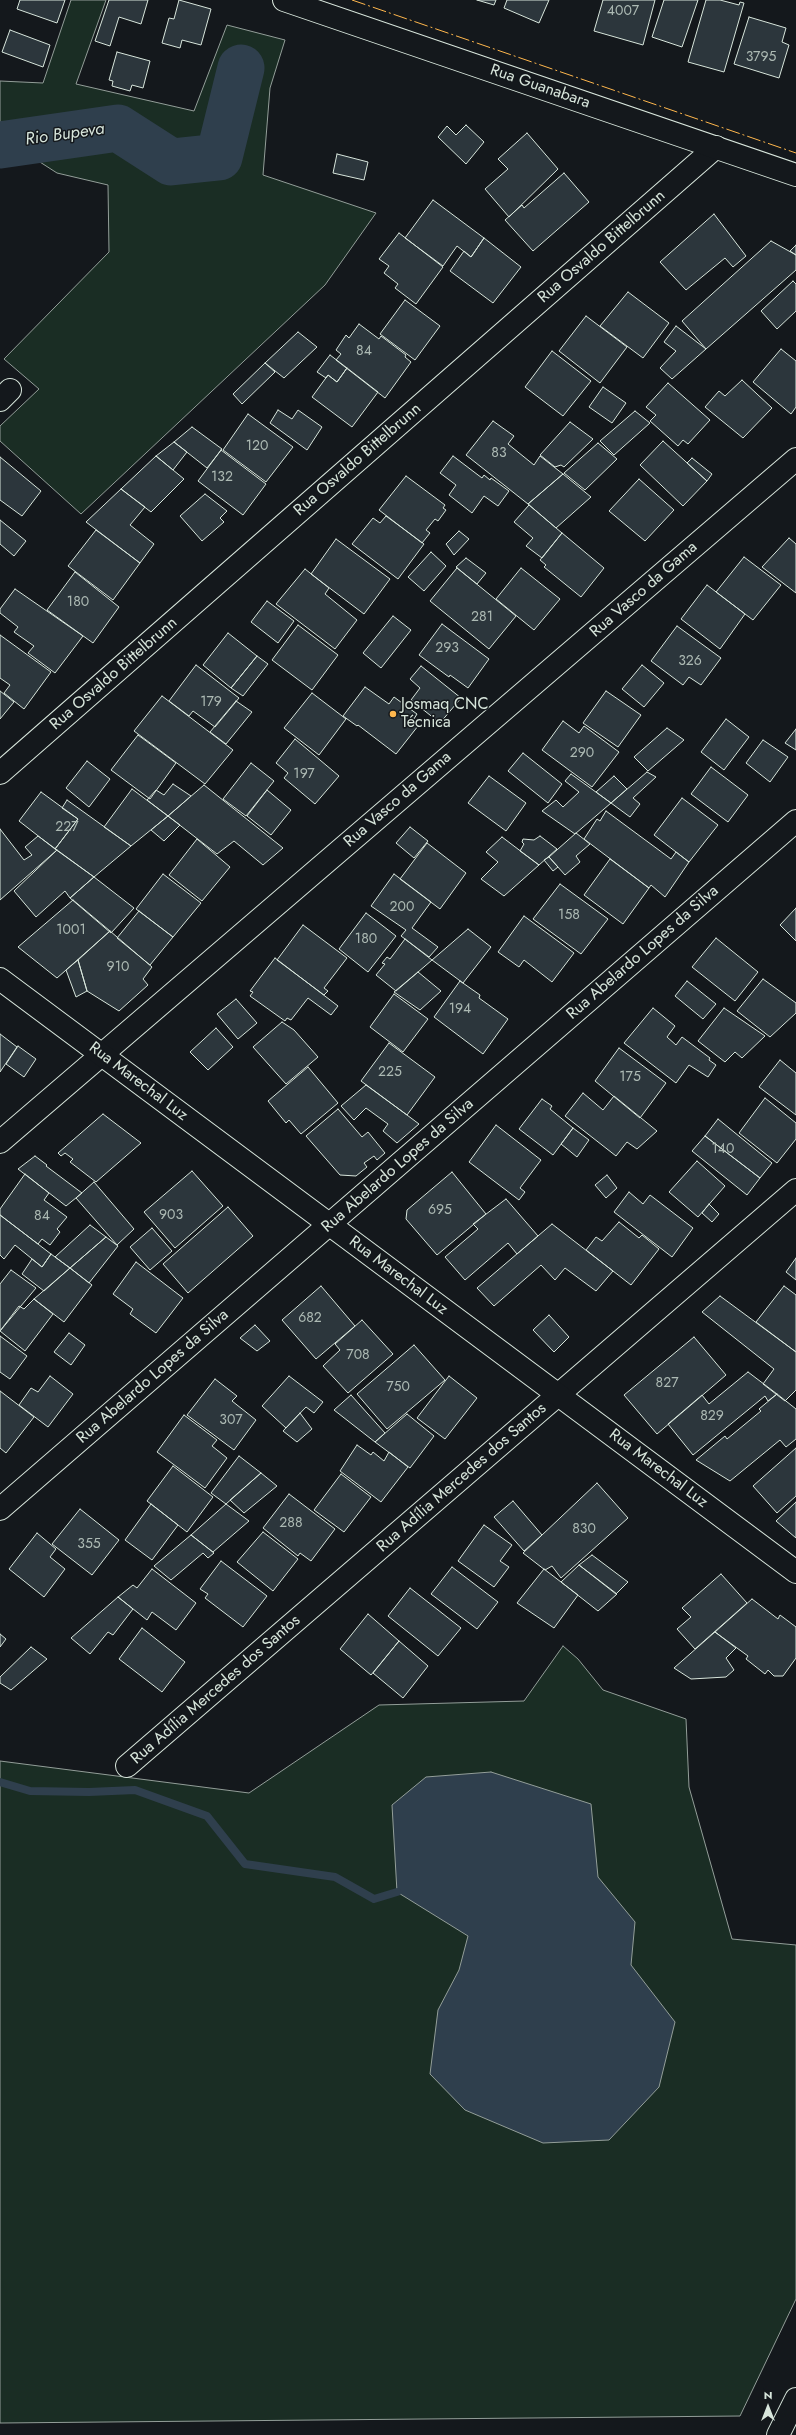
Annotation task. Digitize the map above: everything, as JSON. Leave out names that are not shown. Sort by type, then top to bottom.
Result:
[{"type":"street","name":"Rua Guanabara","points":[[284,0],[796,175]]},
{"type":"street","name":"Rua Osvaldo Bittelbrunn","points":[[0,774],[716,147]]},
{"type":"street","name":"Rua Vasco da Gama","points":[[0,1142],[796,459]]},
{"type":"street","name":"Rua Abelardo Lopes da Silva","points":[[0,1509],[796,821]]},
{"type":"street","name":"Rua Marechal Luz","points":[[0,979],[796,1572]]},
{"type":"street","name":"Rua Adília Mercedes dos Santos","points":[[127,1766],[796,1190]]},
{"type":"street","points":[[778,2435],[796,2400]]},
{"type":"green space","points":[[71,0],[106,0],[76,84],[194,111],[227,25],[285,40],[270,88],[263,175],[376,213],[325,285],[81,514],[0,441],[0,426],[39,389],[4,359],[109,252],[108,185],[57,173],[29,155],[0,158],[0,81],[43,83]]},
{"type":"green space","points":[[563,1646],[578,1659],[603,1690],[686,1719],[689,1787],[732,1939],[796,1945],[796,2299],[740,2416],[0,2423],[0,1761],[249,1793],[379,1705],[524,1701]]},
{"type":"water","points":[[491,1772],[591,1804],[598,1877],[635,1922],[631,1965],[675,2022],[659,2087],[609,2140],[543,2143],[465,2110],[430,2074],[438,2010],[459,1970],[468,1936],[397,1892],[392,1805],[426,1777]]},
{"type":"building","points":[[20,0],[65,0],[57,23],[17,9]]},
{"type":"building","points":[[109,0],[148,0],[141,24],[119,17],[110,46],[95,41]]},
{"type":"building","points":[[179,0],[211,9],[201,45],[182,40],[180,48],[162,43],[169,18],[174,19]]},
{"type":"building","points":[[477,0],[496,0],[494,5]]},
{"type":"building","points":[[507,0],[549,0],[539,23],[504,8]]},
{"type":"building","points":[[603,0],[655,0],[643,45],[594,31]]},
{"type":"building","points":[[664,0],[698,0],[682,47],[652,37]]},
{"type":"building","points":[[706,0],[720,0],[739,5],[740,2],[744,3],[724,72],[688,62]]},
{"type":"building","points":[[749,17],[786,28],[782,42],[789,45],[779,78],[734,64]]},
{"type":"building","points":[[10,30],[50,45],[43,67],[2,52]]},
{"type":"building","points":[[117,52],[150,61],[143,88],[132,85],[130,91],[112,86],[113,81],[109,80]]},
{"type":"building","points":[[466,125],[484,142],[466,164],[438,137],[447,126],[456,135]]},
{"type":"building","points":[[527,133],[558,169],[509,217],[485,189],[508,169],[498,159]]},
{"type":"building","points":[[337,154],[368,162],[364,180],[333,173]]},
{"type":"building","points":[[564,173],[589,202],[533,251],[505,220],[522,205],[524,208]]},
{"type":"building","points":[[433,200],[484,238],[471,257],[457,246],[443,266],[405,238]]},
{"type":"building","points":[[714,214],[746,256],[733,267],[725,258],[686,290],[660,262]]},
{"type":"building","points":[[399,233],[443,267],[416,304],[395,288],[398,284],[384,273],[389,266],[379,259]]},
{"type":"building","points":[[484,238],[521,267],[493,303],[450,271],[464,251],[471,257]]},
{"type":"building","points":[[771,241],[796,255],[796,270],[706,349],[682,321]]},
{"type":"building","points":[[796,245],[796,255],[790,251]]},
{"type":"building","points":[[793,281],[796,284],[796,311],[777,329],[761,311]]},
{"type":"building","points":[[628,292],[669,323],[643,358],[600,326]]},
{"type":"building","points":[[405,300],[440,326],[415,360],[380,334]]},
{"type":"building","points":[[586,316],[627,347],[600,383],[559,351]]},
{"type":"building","points":[[359,324],[379,339],[381,336],[406,355],[405,357],[411,362],[385,398],[336,360],[341,354],[336,350],[346,335],[349,338]]},
{"type":"building","points":[[676,326],[706,349],[672,379],[660,368],[676,351],[664,342]]},
{"type":"building","points":[[298,332],[317,347],[284,378],[265,363]]},
{"type":"building","points":[[781,349],[796,361],[796,407],[791,414],[753,382]]},
{"type":"building","points":[[552,351],[591,381],[563,416],[525,387]]},
{"type":"building","points":[[330,355],[347,368],[337,382],[328,375],[326,378],[317,372]]},
{"type":"building","points":[[265,363],[275,372],[242,404],[233,394]]},
{"type":"building","points":[[347,368],[378,392],[352,427],[312,397],[328,375],[337,382]]},
{"type":"building","points":[[742,380],[772,408],[743,438],[705,407],[719,391],[725,396]]},
{"type":"building","points":[[668,383],[710,420],[688,444],[683,440],[678,446],[650,421],[656,415],[646,407]]},
{"type":"building","points":[[603,387],[626,403],[612,423],[589,407]]},
{"type":"building","points":[[278,410],[292,419],[298,410],[322,427],[307,450],[270,423]]},
{"type":"building","points":[[635,411],[650,423],[614,455],[600,441]]},
{"type":"building","points":[[248,414],[293,447],[266,482],[223,450]]},
{"type":"building","points":[[493,421],[514,436],[508,444],[534,465],[540,456],[563,474],[528,504],[466,455]]},
{"type":"building","points":[[570,422],[593,439],[564,467],[561,465],[555,467],[540,455]]},
{"type":"building","points":[[192,427],[222,449],[207,468],[174,442]]},
{"type":"building","points":[[663,441],[707,481],[683,506],[640,465]]},
{"type":"building","points":[[174,442],[187,452],[173,470],[156,456]]},
{"type":"building","points":[[598,443],[617,459],[585,490],[564,473]]},
{"type":"building","points":[[221,450],[266,484],[243,515],[198,481]]},
{"type":"building","points":[[156,456],[184,479],[151,512],[121,489]]},
{"type":"building","points":[[453,456],[482,478],[484,475],[490,480],[491,478],[509,491],[498,506],[484,496],[472,513],[449,495],[456,485],[440,473]]},
{"type":"building","points":[[0,457],[41,491],[22,516],[0,500]]},
{"type":"building","points":[[692,458],[712,474],[707,481],[687,463]]},
{"type":"building","points":[[563,474],[591,497],[556,528],[528,504]]},
{"type":"building","points":[[406,476],[445,505],[443,508],[446,510],[438,521],[435,519],[426,530],[430,533],[422,543],[379,510]]},
{"type":"building","points":[[639,479],[674,510],[645,541],[609,511]]},
{"type":"building","points":[[121,489],[145,507],[130,525],[154,544],[140,563],[86,522]]},
{"type":"building","points":[[205,494],[227,511],[220,518],[224,522],[202,541],[180,516]]},
{"type":"building","points":[[529,505],[562,533],[542,558],[526,546],[533,538],[514,522]]},
{"type":"building","points":[[386,516],[424,544],[398,579],[352,544],[373,518],[380,523]]},
{"type":"building","points":[[0,520],[26,541],[14,556],[0,544]]},
{"type":"building","points":[[96,530],[140,563],[113,600],[68,566]]},
{"type":"building","points":[[459,531],[469,539],[454,555],[446,544]]},
{"type":"building","points":[[562,533],[604,568],[581,597],[544,567],[546,565],[540,560]]},
{"type":"building","points":[[789,538],[796,544],[796,593],[762,567]]},
{"type":"building","points":[[336,539],[390,579],[364,614],[311,574]]},
{"type":"building","points":[[431,552],[446,566],[424,591],[408,577]]},
{"type":"building","points":[[744,557],[781,585],[753,620],[716,592]]},
{"type":"building","points":[[466,558],[486,573],[477,584],[456,567]]},
{"type":"building","points":[[457,568],[516,616],[489,649],[430,601]]},
{"type":"building","points":[[521,568],[560,599],[534,630],[496,599]]},
{"type":"building","points":[[305,569],[329,588],[325,594],[357,620],[335,649],[276,604]]},
{"type":"building","points":[[75,572],[119,607],[93,643],[47,610]]},
{"type":"building","points":[[707,585],[745,614],[720,649],[681,619]]},
{"type":"building","points":[[15,589],[83,636],[55,673],[28,653],[34,646],[14,632],[18,627],[0,613],[0,609]]},
{"type":"building","points":[[267,601],[294,621],[278,643],[251,622]]},
{"type":"building","points":[[393,616],[411,630],[381,668],[363,653]]},
{"type":"building","points":[[442,624],[489,659],[468,688],[450,675],[449,677],[419,655]]},
{"type":"building","points":[[298,625],[338,655],[312,690],[272,660]]},
{"type":"building","points":[[677,626],[721,658],[701,685],[689,677],[683,685],[651,661]]},
{"type":"building","points":[[228,633],[257,656],[231,688],[203,665]]},
{"type":"building","points":[[0,635],[51,672],[24,709],[4,693],[10,685],[0,678]]},
{"type":"building","points":[[257,656],[268,664],[243,696],[231,688]]},
{"type":"building","points":[[196,665],[239,698],[215,727],[193,711],[189,716],[169,701]]},
{"type":"building","points":[[642,665],[664,683],[644,707],[622,689]]},
{"type":"building","points":[[421,666],[461,698],[440,723],[411,700],[420,688],[410,679]]},
{"type":"building","points":[[365,687],[389,704],[394,697],[417,714],[412,722],[418,726],[396,754],[358,725],[357,726],[343,716]]},
{"type":"building","points":[[0,691],[14,702],[0,719]]},
{"type":"building","points":[[606,691],[641,715],[618,747],[583,723]]},
{"type":"building","points":[[312,693],[346,719],[319,755],[284,728]]},
{"type":"building","points":[[162,696],[233,750],[205,784],[134,731]]},
{"type":"building","points":[[236,701],[252,712],[226,744],[210,732]]},
{"type":"building","points":[[726,719],[749,737],[724,770],[701,752]]},
{"type":"building","points":[[563,721],[579,733],[584,726],[619,752],[592,787],[542,750]]},
{"type":"building","points":[[667,728],[684,740],[648,771],[634,757]]},
{"type":"building","points":[[796,729],[796,750],[785,743]]},
{"type":"building","points":[[138,735],[176,763],[150,799],[111,770]]},
{"type":"building","points":[[295,739],[339,776],[315,804],[284,778],[288,773],[276,763]]},
{"type":"building","points":[[763,740],[788,757],[770,782],[746,763]]},
{"type":"building","points":[[523,753],[562,784],[548,803],[508,771]]},
{"type":"building","points":[[87,761],[110,779],[89,807],[66,788]]},
{"type":"building","points":[[251,763],[274,781],[246,816],[223,799]]},
{"type":"building","points":[[711,767],[748,795],[728,822],[691,794]]},
{"type":"building","points":[[647,772],[656,777],[633,798],[640,804],[630,817],[611,803]]},
{"type":"building","points":[[571,774],[611,803],[575,834],[542,811],[556,800],[563,807],[579,792],[565,781]]},
{"type":"building","points":[[489,776],[526,803],[506,831],[468,803]]},
{"type":"building","points":[[614,776],[627,789],[611,803],[596,792]]},
{"type":"building","points":[[173,784],[191,796],[168,816],[147,800],[156,790],[164,795]]},
{"type":"building","points":[[204,785],[283,848],[263,865],[234,841],[217,854],[168,816]]},
{"type":"building","points":[[132,789],[168,816],[131,846],[104,827]]},
{"type":"building","points":[[267,790],[291,810],[271,835],[247,816]]},
{"type":"building","points":[[41,792],[78,819],[55,849],[19,821]]},
{"type":"building","points":[[682,798],[718,825],[689,862],[654,835]]},
{"type":"building","points":[[67,800],[131,846],[94,877],[55,849],[78,819],[62,808]]},
{"type":"building","points":[[606,811],[671,859],[676,852],[689,862],[665,897],[651,885],[649,888],[584,839],[597,819],[600,821]]},
{"type":"building","points":[[168,816],[180,825],[164,841],[151,830]]},
{"type":"building","points":[[410,827],[428,841],[414,858],[396,843]]},
{"type":"building","points":[[0,829],[24,860],[32,855],[25,847],[38,836],[57,850],[0,900]]},
{"type":"building","points":[[576,833],[590,844],[576,856],[580,862],[565,875],[549,857]]},
{"type":"building","points":[[540,836],[557,849],[539,865],[520,851],[524,844],[522,842],[523,839],[534,840]]},
{"type":"building","points":[[502,837],[539,865],[504,896],[481,879],[498,862],[486,852]]},
{"type":"building","points":[[197,839],[230,867],[202,901],[169,875]]},
{"type":"building","points":[[427,843],[466,873],[440,909],[400,879]]},
{"type":"building","points":[[57,850],[94,877],[70,898],[65,891],[36,917],[14,891]]},
{"type":"building","points":[[549,857],[558,867],[553,871],[544,860]]},
{"type":"building","points":[[610,859],[649,888],[623,924],[584,895]]},
{"type":"building","points":[[163,874],[201,903],[173,937],[136,909]]},
{"type":"building","points":[[394,874],[431,902],[412,928],[438,947],[429,957],[401,936],[406,930],[371,906]]},
{"type":"building","points":[[94,877],[134,908],[111,933],[70,898]]},
{"type":"building","points":[[560,884],[608,919],[581,954],[533,919]]},
{"type":"building","points":[[73,900],[110,931],[57,978],[18,947]]},
{"type":"building","points":[[796,908],[796,941],[780,925]]},
{"type":"building","points":[[139,911],[173,937],[150,965],[117,938]]},
{"type":"building","points":[[366,913],[396,936],[368,972],[339,949]]},
{"type":"building","points":[[524,916],[574,953],[552,982],[524,960],[519,967],[498,952]]},
{"type":"building","points":[[303,925],[347,958],[324,988],[328,991],[324,995],[277,960]]},
{"type":"building","points":[[468,929],[491,947],[463,983],[432,960]]},
{"type":"building","points":[[110,931],[152,967],[143,979],[148,985],[119,1011],[87,991],[78,960]]},
{"type":"building","points":[[716,938],[758,972],[735,1001],[692,967]]},
{"type":"building","points":[[405,939],[432,960],[396,991],[376,975],[385,964],[382,963],[387,957],[390,959]]},
{"type":"building","points":[[275,958],[338,1006],[331,1015],[308,998],[291,1020],[287,1018],[285,1021],[250,996],[253,992],[250,991]]},
{"type":"building","points":[[78,960],[87,991],[76,997],[66,970]]},
{"type":"building","points":[[418,972],[441,991],[420,1010],[394,992]]},
{"type":"building","points":[[763,979],[796,1003],[796,1013],[770,1037],[737,1011]]},
{"type":"building","points":[[460,981],[480,995],[479,998],[508,1019],[483,1054],[434,1017]]},
{"type":"building","points":[[687,981],[716,1004],[703,1019],[675,996]]},
{"type":"building","points":[[394,994],[428,1019],[403,1052],[370,1027]]},
{"type":"building","points":[[236,999],[257,1023],[238,1039],[217,1014]]},
{"type":"building","points":[[653,1008],[675,1026],[667,1037],[676,1045],[682,1037],[710,1058],[709,1060],[716,1065],[708,1077],[689,1065],[676,1083],[624,1043]]},
{"type":"building","points":[[724,1008],[765,1036],[742,1058],[735,1052],[725,1062],[698,1041]]},
{"type":"building","points":[[282,1022],[294,1030],[318,1057],[286,1084],[253,1047]]},
{"type":"building","points":[[216,1028],[233,1047],[208,1070],[190,1052]]},
{"type":"building","points":[[0,1034],[17,1047],[0,1072]]},
{"type":"building","points":[[389,1043],[435,1077],[407,1115],[361,1081]]},
{"type":"building","points":[[18,1046],[36,1059],[24,1077],[6,1064]]},
{"type":"building","points":[[619,1048],[666,1083],[640,1118],[595,1081]]},
{"type":"building","points":[[780,1060],[796,1073],[796,1115],[759,1087]]},
{"type":"building","points":[[308,1067],[338,1103],[301,1134],[289,1120],[286,1123],[268,1101]]},
{"type":"building","points":[[366,1085],[419,1124],[397,1143],[383,1131],[388,1124],[366,1108],[354,1120],[341,1106]]},
{"type":"building","points":[[583,1093],[603,1110],[614,1096],[657,1131],[637,1149],[627,1142],[616,1156],[565,1116]]},
{"type":"building","points":[[765,1098],[796,1123],[796,1139],[777,1163],[739,1133]]},
{"type":"building","points":[[542,1099],[552,1106],[550,1109],[573,1128],[553,1155],[519,1129]]},
{"type":"building","points":[[338,1109],[362,1137],[368,1132],[385,1153],[377,1160],[374,1156],[364,1163],[367,1167],[356,1176],[340,1175],[306,1136]]},
{"type":"building","points":[[103,1114],[141,1143],[96,1182],[70,1162],[73,1159],[65,1153],[61,1156],[58,1153]]},
{"type":"building","points":[[718,1119],[772,1163],[760,1178],[705,1136]]},
{"type":"building","points":[[496,1125],[541,1160],[520,1188],[525,1192],[519,1200],[469,1162]]},
{"type":"building","points":[[573,1128],[589,1140],[577,1157],[561,1144]]},
{"type":"building","points":[[705,1136],[760,1178],[747,1195],[692,1151]]},
{"type":"building","points":[[35,1156],[82,1193],[66,1206],[18,1169]]},
{"type":"building","points":[[697,1161],[725,1186],[698,1217],[669,1192]]},
{"type":"building","points":[[192,1171],[223,1206],[175,1248],[144,1212]]},
{"type":"building","points":[[452,1172],[486,1214],[437,1255],[406,1219],[407,1210]]},
{"type":"building","points":[[25,1174],[49,1193],[44,1200],[67,1217],[57,1229],[60,1232],[50,1245],[42,1239],[38,1244],[0,1215],[0,1209]]},
{"type":"building","points":[[607,1175],[617,1188],[606,1198],[595,1185]]},
{"type":"building","points":[[94,1182],[134,1229],[117,1245],[76,1198]]},
{"type":"building","points":[[629,1192],[643,1204],[650,1195],[693,1228],[672,1257],[614,1212]]},
{"type":"building","points":[[506,1199],[538,1236],[517,1254],[508,1243],[465,1280],[445,1257],[478,1229],[473,1224]]},
{"type":"building","points":[[709,1204],[719,1214],[712,1222],[702,1213]]},
{"type":"building","points":[[228,1207],[253,1236],[188,1293],[163,1264]]},
{"type":"building","points":[[0,1215],[51,1254],[42,1267],[15,1245],[4,1259],[0,1255]]},
{"type":"building","points":[[619,1222],[639,1238],[642,1235],[659,1249],[631,1285],[586,1250],[596,1237],[602,1241]]},
{"type":"building","points":[[552,1224],[613,1271],[596,1291],[565,1268],[555,1280],[541,1265],[494,1306],[477,1288]]},
{"type":"building","points":[[90,1225],[106,1237],[70,1268],[55,1257]]},
{"type":"building","points":[[152,1228],[172,1251],[150,1270],[130,1247]]},
{"type":"building","points":[[106,1237],[118,1246],[89,1283],[70,1268]]},
{"type":"building","points":[[51,1254],[70,1268],[44,1291],[22,1274],[32,1259],[42,1267]]},
{"type":"building","points":[[796,1258],[796,1280],[786,1272]]},
{"type":"building","points":[[136,1262],[183,1298],[156,1333],[130,1314],[133,1309],[113,1294]]},
{"type":"building","points":[[70,1268],[92,1285],[64,1322],[34,1299]]},
{"type":"building","points":[[11,1270],[36,1288],[0,1331],[0,1284]]},
{"type":"building","points":[[321,1286],[355,1326],[316,1359],[282,1320]]},
{"type":"building","points":[[784,1286],[796,1295],[796,1352],[756,1322]]},
{"type":"building","points":[[720,1296],[796,1352],[796,1390],[785,1401],[763,1384],[774,1369],[702,1312]]},
{"type":"building","points":[[34,1299],[53,1314],[25,1351],[0,1331],[19,1306],[24,1309]]},
{"type":"building","points":[[549,1315],[569,1337],[554,1352],[533,1330]]},
{"type":"building","points":[[362,1320],[393,1354],[348,1393],[323,1366],[340,1350],[335,1344]]},
{"type":"building","points":[[255,1325],[270,1341],[257,1351],[240,1338]]},
{"type":"building","points":[[69,1333],[85,1345],[71,1365],[54,1352]]},
{"type":"building","points":[[0,1336],[27,1356],[10,1379],[0,1372]]},
{"type":"building","points":[[694,1337],[726,1375],[657,1434],[624,1395]]},
{"type":"building","points":[[414,1345],[445,1380],[387,1429],[357,1394]]},
{"type":"building","points":[[748,1372],[777,1394],[768,1401],[765,1396],[693,1455],[668,1424],[702,1395],[709,1404]]},
{"type":"building","points":[[50,1376],[73,1394],[48,1427],[19,1405],[31,1388],[38,1392]]},
{"type":"building","points":[[289,1376],[323,1402],[314,1413],[306,1407],[286,1428],[262,1406]]},
{"type":"building","points":[[449,1376],[477,1398],[445,1439],[417,1418]]},
{"type":"building","points":[[215,1379],[237,1396],[232,1401],[256,1420],[234,1450],[187,1415]]},
{"type":"building","points":[[0,1391],[34,1417],[6,1453],[0,1448]]},
{"type":"building","points":[[777,1394],[796,1409],[796,1439],[786,1447],[780,1440],[730,1481],[696,1460],[725,1436],[727,1439],[761,1411],[759,1409]]},
{"type":"building","points":[[351,1395],[385,1433],[375,1442],[334,1410]]},
{"type":"building","points":[[300,1413],[312,1429],[297,1442],[283,1431]]},
{"type":"building","points":[[407,1414],[434,1436],[410,1468],[375,1442]]},
{"type":"building","points":[[184,1415],[217,1440],[212,1446],[227,1458],[205,1488],[157,1452]]},
{"type":"building","points":[[357,1445],[371,1455],[373,1452],[384,1461],[389,1452],[408,1467],[381,1502],[340,1471]]},
{"type":"building","points":[[796,1448],[796,1496],[777,1513],[753,1486]]},
{"type":"building","points":[[239,1456],[261,1473],[226,1504],[211,1493]]},
{"type":"building","points":[[173,1466],[213,1497],[187,1532],[147,1501]]},
{"type":"building","points":[[261,1473],[277,1486],[244,1513],[230,1500]]},
{"type":"building","points":[[341,1474],[371,1497],[344,1532],[314,1510]]},
{"type":"building","points":[[597,1483],[628,1518],[561,1578],[552,1566],[545,1570],[523,1553]]},
{"type":"building","points":[[289,1494],[335,1529],[311,1561],[300,1553],[298,1556],[263,1528]]},
{"type":"building","points":[[513,1501],[542,1535],[524,1551],[494,1517]]},
{"type":"building","points":[[796,1502],[796,1538],[776,1521]]},
{"type":"building","points":[[151,1504],[178,1525],[152,1560],[125,1540]]},
{"type":"building","points":[[226,1504],[249,1521],[213,1552],[191,1535]]},
{"type":"building","points":[[80,1509],[119,1540],[92,1575],[52,1544]]},
{"type":"building","points":[[484,1525],[512,1545],[500,1561],[509,1567],[494,1587],[458,1561]]},
{"type":"building","points":[[263,1532],[298,1559],[273,1591],[237,1562]]},
{"type":"building","points":[[37,1533],[56,1549],[50,1557],[65,1569],[44,1597],[9,1569]]},
{"type":"building","points":[[191,1535],[214,1553],[208,1558],[203,1553],[171,1580],[154,1566]]},
{"type":"building","points":[[592,1555],[628,1582],[616,1594],[579,1565]]},
{"type":"building","points":[[221,1561],[267,1596],[243,1627],[205,1598],[208,1594],[200,1589]]},
{"type":"building","points":[[579,1565],[617,1594],[598,1611],[561,1582]]},
{"type":"building","points":[[452,1567],[498,1602],[477,1629],[431,1594]]},
{"type":"building","points":[[152,1569],[196,1603],[176,1630],[152,1612],[147,1620],[118,1597],[133,1585],[137,1588]]},
{"type":"building","points":[[544,1569],[578,1595],[554,1628],[517,1603]]},
{"type":"building","points":[[721,1574],[747,1603],[695,1649],[677,1629],[691,1617],[682,1608]]},
{"type":"building","points":[[410,1588],[461,1628],[438,1656],[388,1616]]},
{"type":"building","points":[[118,1597],[133,1609],[113,1635],[108,1632],[90,1654],[71,1638]]},
{"type":"building","points":[[752,1599],[778,1619],[780,1615],[796,1627],[796,1658],[783,1676],[774,1676],[768,1670],[765,1674],[746,1659],[748,1656],[715,1632]]},
{"type":"building","points":[[368,1614],[399,1641],[371,1675],[340,1649]]},
{"type":"building","points":[[142,1628],[185,1662],[162,1692],[119,1659]]},
{"type":"building","points":[[715,1632],[736,1648],[726,1658],[734,1670],[726,1677],[691,1679],[674,1668]]},
{"type":"building","points":[[0,1634],[6,1639],[0,1647]]},
{"type":"building","points":[[399,1641],[428,1666],[403,1698],[373,1673]]},
{"type":"building","points":[[31,1647],[47,1659],[11,1690],[0,1683],[0,1677]]},
{"type":"waterway","name":"Rio Bupeva","points":[[0,145],[118,128],[171,162],[219,157],[241,68]]},
{"type":"waterway","points":[[0,1782],[30,1791],[89,1792],[135,1790],[207,1816],[245,1864],[335,1877],[374,1899],[397,1892]]},
{"type":"power","points":[[352,0],[796,153]]},
{"type":"place","name":"Josmaq CNC Técnica","points":[[393,714]]}]
